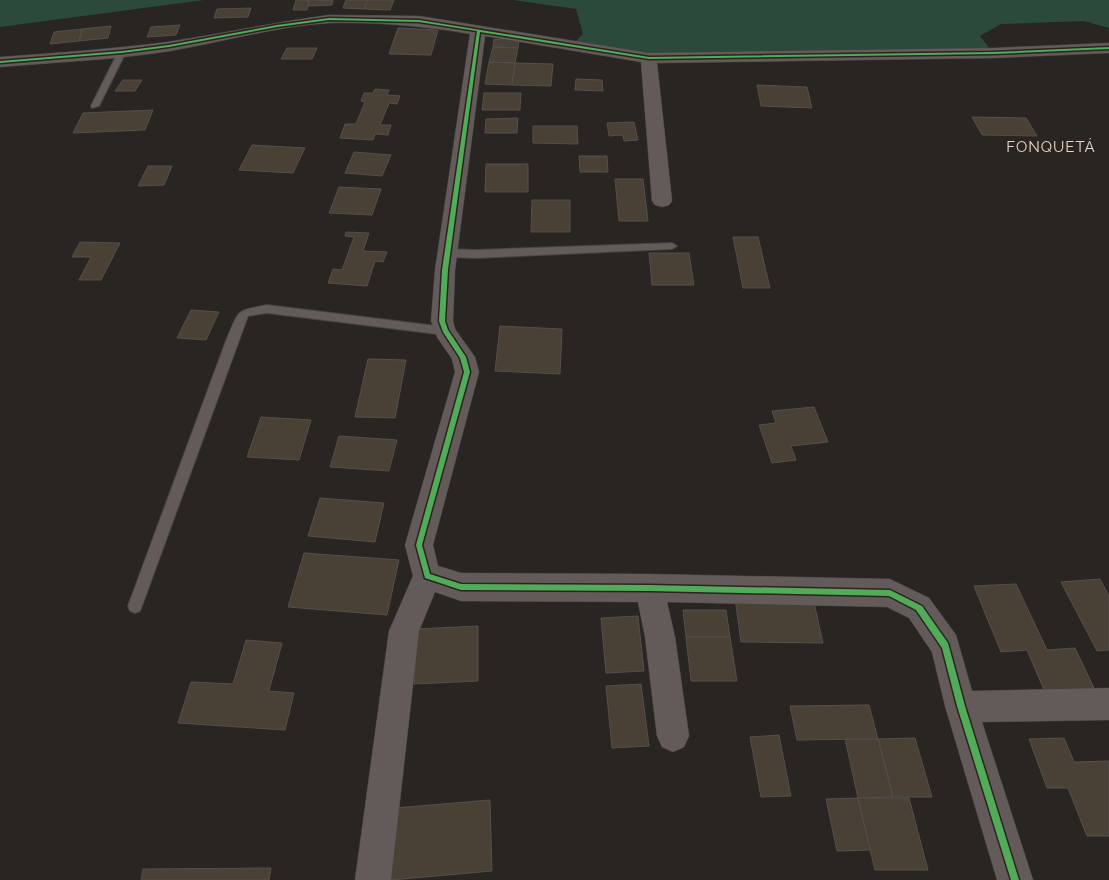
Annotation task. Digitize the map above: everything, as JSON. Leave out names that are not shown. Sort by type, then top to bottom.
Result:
[{"type":"street","points":[[0,62],[122,52],[169,46],[277,26],[329,19],[419,21],[648,58],[993,54],[1109,48]]},
{"type":"street","points":[[373,880],[404,631],[427,576],[419,545],[467,372],[463,357],[445,331],[442,321],[447,253],[478,32]]},
{"type":"street","points":[[648,58],[662,201]]},
{"type":"street","points":[[427,576],[461,587],[649,588],[890,593],[919,608],[945,646],[961,706],[1015,880]]},
{"type":"street","points":[[649,588],[660,637],[673,736]]},
{"type":"street","points":[[961,706],[1007,707],[1109,704]]},
{"type":"lane","points":[[95,106],[122,52]]},
{"type":"lane","points":[[447,253],[476,254],[672,246]]},
{"type":"lane","points":[[135,606],[232,338],[244,314],[267,308],[445,331]]},
{"type":"green space","points":[[0,0],[204,0],[0,27]]},
{"type":"green space","points":[[513,0],[1109,0],[1109,28],[1084,21],[1001,24],[980,36],[993,53],[649,58],[571,46],[583,34],[576,9]]},
{"type":"building","points":[[296,0],[309,0],[307,10],[293,10]]},
{"type":"building","points":[[309,0],[333,0],[332,5],[308,6]]},
{"type":"building","points":[[346,0],[368,0],[364,9],[343,8]]},
{"type":"building","points":[[368,0],[394,0],[390,10],[364,9]]},
{"type":"building","points":[[251,8],[248,17],[214,18],[217,9]]},
{"type":"building","points":[[180,25],[176,35],[147,37],[151,27]]},
{"type":"building","points":[[111,26],[108,38],[79,41],[82,29]]},
{"type":"building","points":[[398,28],[438,30],[431,55],[389,54]]},
{"type":"building","points":[[82,29],[79,41],[50,44],[54,32]]},
{"type":"building","points":[[494,39],[519,40],[518,48],[493,47]]},
{"type":"building","points":[[493,47],[518,48],[515,63],[489,62]]},
{"type":"building","points":[[287,48],[317,48],[312,59],[281,59]]},
{"type":"building","points":[[489,62],[515,63],[512,85],[485,84]]},
{"type":"building","points":[[515,63],[553,64],[551,86],[512,85]]},
{"type":"building","points":[[576,79],[602,80],[603,91],[575,90]]},
{"type":"building","points":[[123,80],[142,80],[135,91],[115,91]]},
{"type":"building","points":[[757,85],[807,87],[812,108],[761,106]]},
{"type":"building","points":[[375,89],[389,90],[387,95],[400,96],[397,104],[389,103],[380,125],[391,125],[388,135],[375,134],[373,140],[340,138],[345,124],[356,124],[365,102],[361,101],[364,93],[373,93]]},
{"type":"building","points":[[484,93],[521,93],[520,110],[482,110]]},
{"type":"building","points":[[153,110],[145,130],[73,133],[83,113]]},
{"type":"building","points":[[972,117],[1026,118],[1037,136],[982,135]]},
{"type":"building","points":[[518,118],[517,133],[485,133],[486,119]]},
{"type":"building","points":[[634,122],[638,140],[624,141],[623,135],[609,136],[607,123]]},
{"type":"building","points":[[533,126],[577,126],[578,144],[533,143]]},
{"type":"building","points":[[252,145],[305,148],[293,173],[239,170]]},
{"type":"building","points":[[354,152],[391,155],[382,176],[345,173]]},
{"type":"building","points":[[579,156],[607,156],[608,172],[580,172]]},
{"type":"building","points":[[486,164],[528,164],[528,192],[485,192]]},
{"type":"building","points":[[148,166],[172,166],[164,185],[138,186]]},
{"type":"building","points":[[615,179],[643,179],[648,221],[619,221]]},
{"type":"building","points":[[339,187],[381,189],[372,215],[329,213]]},
{"type":"building","points":[[532,200],[570,200],[570,232],[531,232]]},
{"type":"building","points":[[346,232],[369,233],[363,251],[387,252],[383,262],[375,261],[367,286],[328,283],[333,269],[342,270],[354,237],[345,236]]},
{"type":"building","points":[[733,237],[758,237],[770,288],[743,288]]},
{"type":"building","points":[[80,242],[120,243],[101,280],[79,280],[91,257],[72,257]]},
{"type":"building","points":[[649,253],[689,253],[694,285],[652,285]]},
{"type":"building","points":[[191,310],[219,312],[206,340],[177,338]]},
{"type":"building","points":[[500,326],[562,329],[560,374],[495,371]]},
{"type":"building","points":[[368,359],[406,360],[395,418],[355,417]]},
{"type":"building","points":[[814,407],[828,442],[791,446],[796,460],[772,463],[759,425],[776,423],[772,411]]},
{"type":"building","points":[[261,417],[311,420],[299,460],[247,457]]},
{"type":"building","points":[[339,436],[397,440],[389,471],[330,467]]},
{"type":"building","points":[[320,498],[384,503],[375,542],[308,536]]},
{"type":"building","points":[[304,553],[399,560],[387,615],[288,607]]},
{"type":"building","points":[[1100,579],[1109,596],[1109,650],[1097,651],[1061,582]]},
{"type":"building","points":[[1016,584],[1047,650],[1075,648],[1094,688],[1045,692],[1027,650],[1001,652],[974,586]]},
{"type":"building","points":[[735,598],[813,598],[823,643],[741,642]]},
{"type":"building","points":[[683,610],[726,610],[730,637],[686,637]]},
{"type":"building","points":[[638,616],[644,671],[606,673],[601,618]]},
{"type":"building","points":[[478,626],[478,681],[414,684],[417,629]]},
{"type":"building","points":[[686,637],[730,637],[737,681],[691,681]]},
{"type":"building","points":[[246,640],[282,643],[269,691],[294,693],[285,730],[178,723],[191,682],[233,684]]},
{"type":"building","points":[[641,684],[649,746],[612,748],[606,686]]},
{"type":"building","points":[[869,705],[878,739],[797,740],[790,706]]},
{"type":"building","points":[[779,735],[791,796],[761,797],[750,737]]},
{"type":"building","points":[[915,738],[932,797],[893,797],[878,739]]},
{"type":"building","points":[[1064,738],[1074,762],[1109,761],[1109,836],[1087,836],[1068,788],[1047,788],[1029,739]]},
{"type":"building","points":[[845,739],[878,739],[893,797],[858,798]]},
{"type":"building","points":[[858,798],[871,850],[837,851],[826,799]]},
{"type":"building","points":[[858,798],[909,798],[928,870],[875,870]]},
{"type":"building","points":[[490,800],[492,871],[391,880],[395,808]]},
{"type":"building","points":[[271,868],[269,880],[141,880],[143,869]]},
{"type":"cycle path","points":[[0,62],[122,52],[169,46],[277,26],[329,19],[419,21],[649,58],[993,53],[1109,48]]},
{"type":"cycle path","points":[[478,32],[445,270],[442,321],[445,331],[463,357],[467,372],[419,545],[427,576],[461,587],[649,588],[890,593],[919,608],[945,646],[961,706],[1015,880]]},
{"type":"district","name":"FONQUETÁ","points":[[1051,147]]}]
